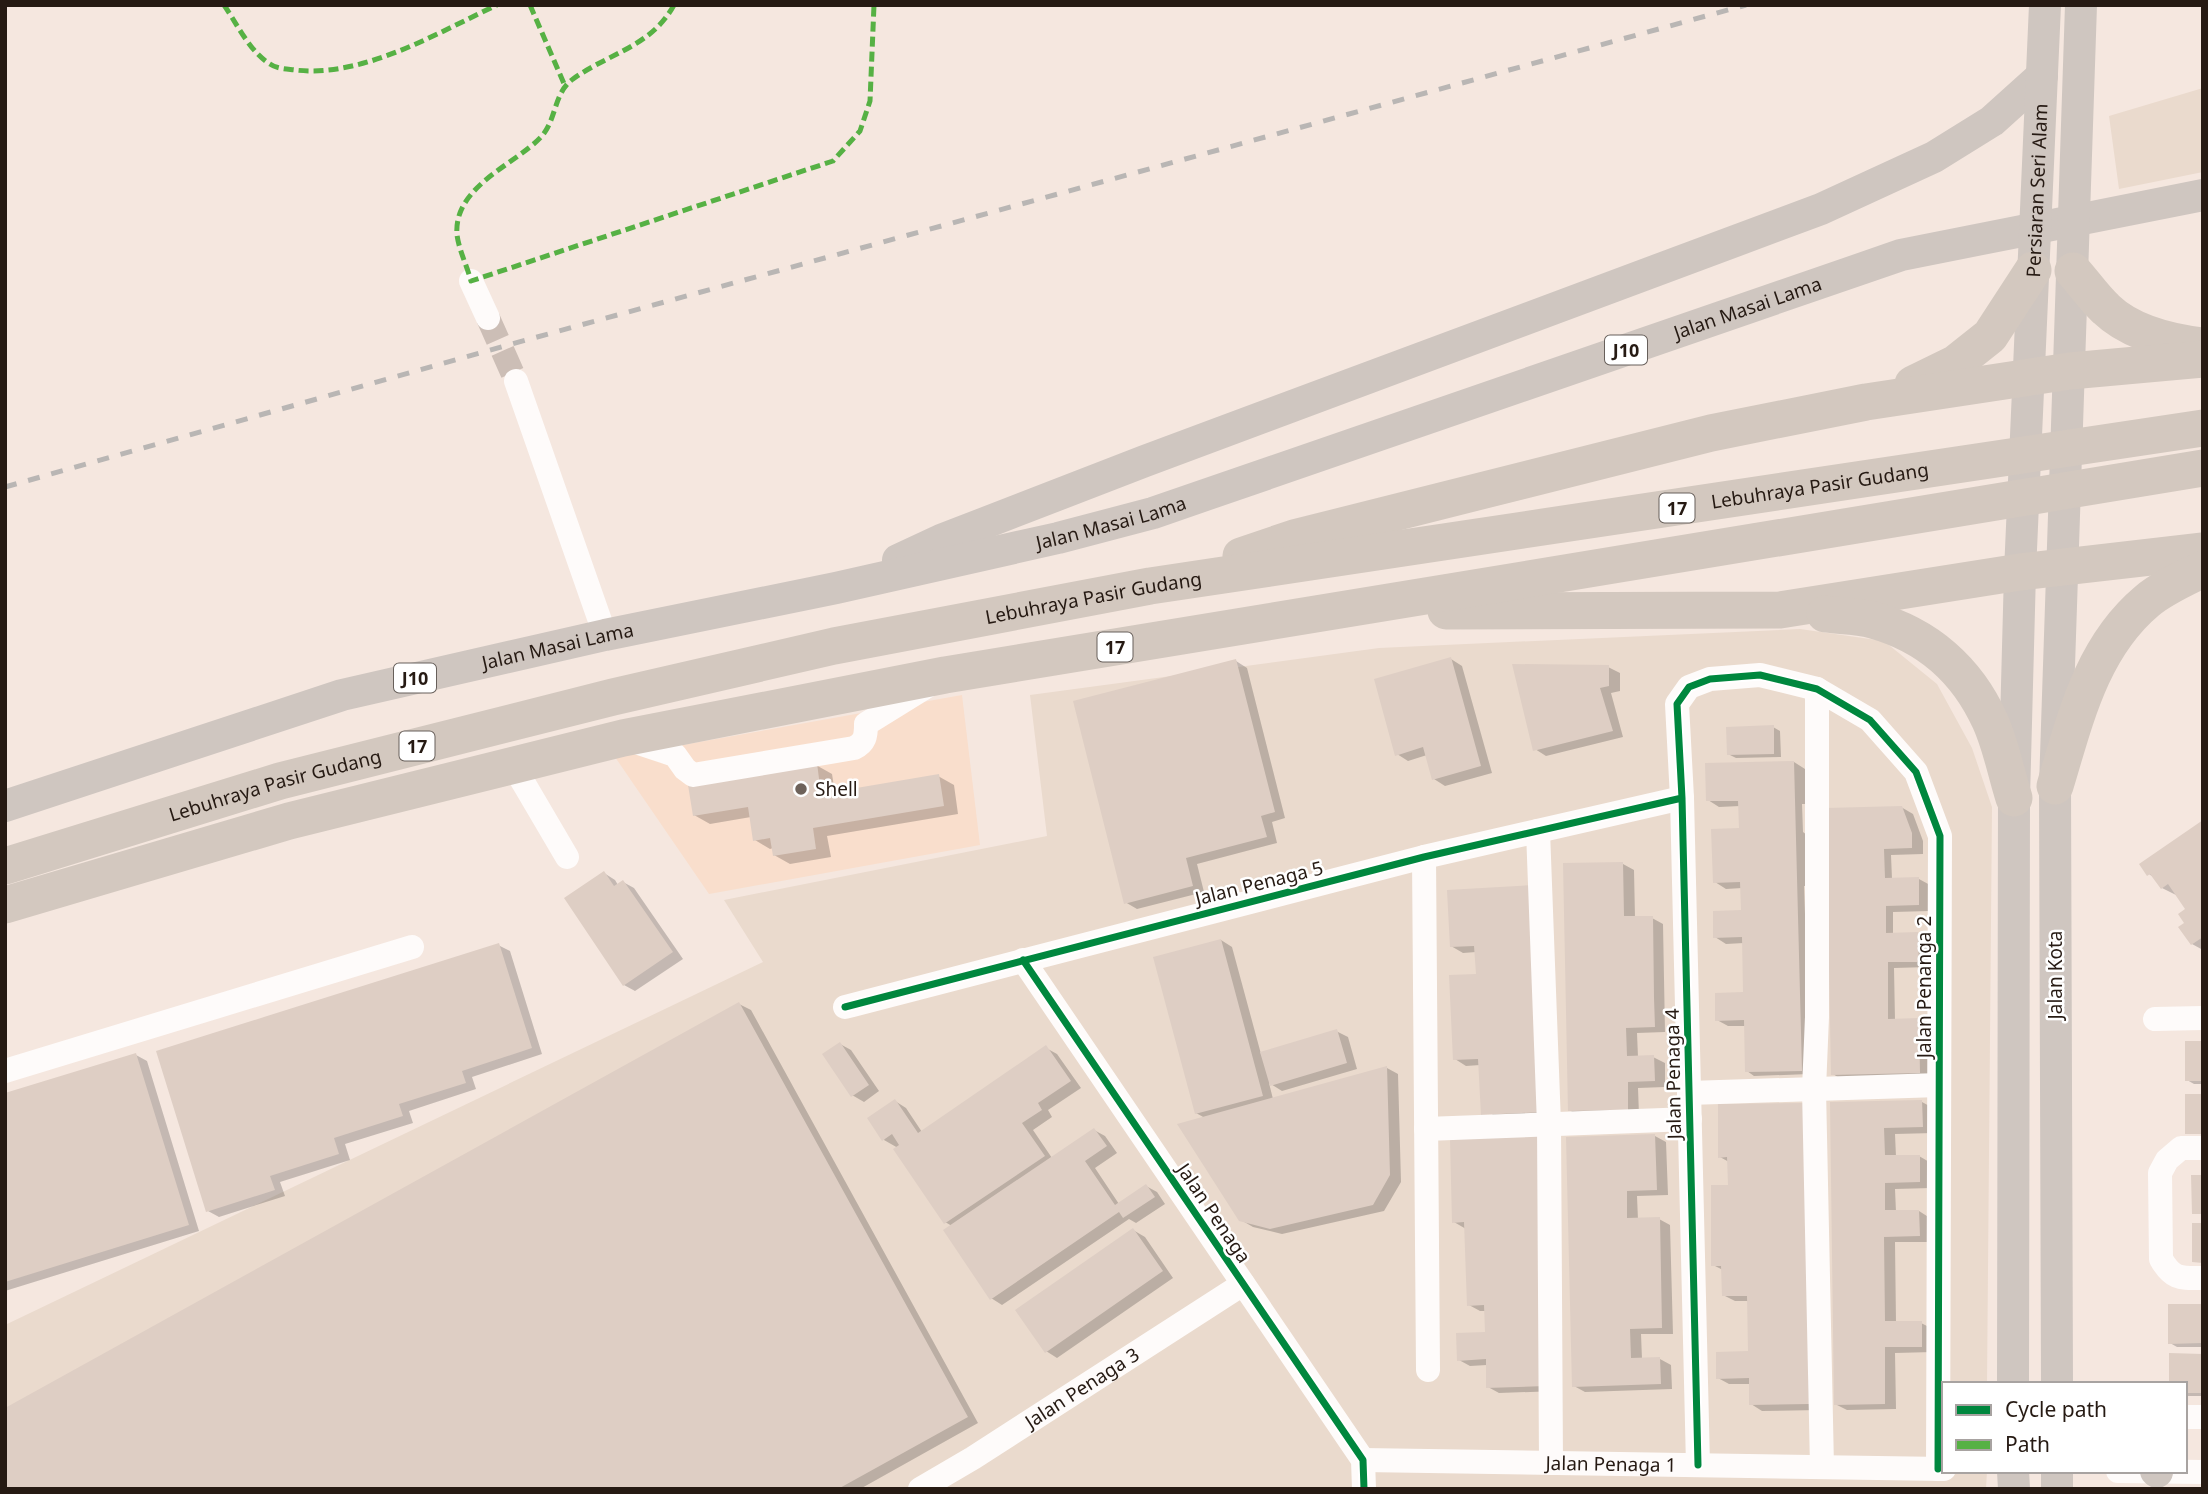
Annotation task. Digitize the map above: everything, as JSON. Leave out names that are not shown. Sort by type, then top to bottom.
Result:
[{"type":"highway","points":[[1866,402],[1938,373],[1978,347],[1998,326],[2033,270]]},
{"type":"highway","points":[[2073,271],[2106,310],[2136,328],[2174,342],[2203,346]]},
{"type":"highway","points":[[1150,586],[1307,535],[1711,433],[1866,402],[2070,371],[2203,359]]},
{"type":"highway","name":"Lebuhraya Pasir Gudang","points":[[5,866],[279,781],[613,697],[834,646],[1150,586],[2203,428]]},
{"type":"highway","name":"Lebuhraya Pasir Gudang","points":[[5,905],[289,821],[623,738],[945,675],[2203,468]]},
{"type":"highway","points":[[1780,610],[2062,566],[2203,551]]},
{"type":"highway","points":[[2055,786],[2082,699],[2099,660],[2120,628],[2148,600],[2203,569]]},
{"type":"highway","points":[[1284,618],[1463,610],[1780,610],[1871,619],[1907,632],[1938,650],[1968,682],[1991,722],[2014,798]]},
{"type":"main road","name":"Persiaran Seri Alam","points":[[2020,572],[2045,5]]},
{"type":"main road","name":"Persiaran Seri Alam","points":[[2062,566],[2081,5]]},
{"type":"main road","points":[[836,588],[942,540],[1051,498],[1821,209],[1934,157],[1992,121],[2042,76]]},
{"type":"main road","name":"Jalan Masai Lama","points":[[5,806],[342,695],[605,635],[836,588],[1058,538],[1153,513],[1901,255],[2203,195]]},
{"type":"main road","points":[[1051,498],[1042,509],[1040,519],[1044,528],[1058,538]]},
{"type":"main road","name":"Jalan Kota","points":[[2059,1378],[2055,786],[2062,566]]},
{"type":"main road","points":[[2013,1382],[2014,798],[2020,572]]},
{"type":"street","points":[[471,281],[488,318]]},
{"type":"street","points":[[516,381],[605,635]]},
{"type":"street","points":[[623,738],[675,755],[684,769],[694,775],[853,748],[863,743],[866,724],[945,675]]},
{"type":"street","name":"Jalan Penanga 2","points":[[1689,687],[1710,679],[1760,675],[1817,689],[1870,720],[1916,772],[1940,835],[1941,1469]]},
{"type":"street","name":"Jalan Penaga 4","points":[[1689,687],[1677,704],[1682,798],[1698,1465]]},
{"type":"street","points":[[1817,689],[1817,1017],[1814,1089],[1822,1467]]},
{"type":"street","points":[[513,765],[568,857]]},
{"type":"street","name":"Jalan Penaga 5","points":[[845,1007],[1423,857],[1682,798]]},
{"type":"street","points":[[1538,831],[1549,1124],[1551,1463]]},
{"type":"street","points":[[1423,857],[1428,1370]]},
{"type":"street","points":[[5,1071],[412,947]]},
{"type":"street","name":"Jalan Penaga","points":[[1023,960],[1363,1460]]},
{"type":"street","points":[[2155,1018],[2203,1018]]},
{"type":"street","points":[[1689,1093],[1939,1085]]},
{"type":"street","points":[[1426,1129],[1690,1119]]},
{"type":"street","points":[[2191,1278],[2168,1271],[2161,1259],[2160,1173],[2166,1160],[2192,1148]]},
{"type":"street","name":"Jalan Penaga 3","points":[[920,1489],[973,1458],[1243,1284]]},
{"type":"street","points":[[1363,1460],[1364,1489]]},
{"type":"street","name":"Jalan Penaga 1","points":[[1363,1460],[1941,1469]]},
{"type":"shaded area","points":[[2203,88],[2203,172],[2119,189],[2109,116]]},
{"type":"shaded area","points":[[1800,629],[1884,641],[1937,684],[1972,748],[1992,807],[1987,1382],[1942,1382],[1942,1473],[1987,1473],[1986,1489],[5,1489],[5,1325],[763,962],[724,900],[1047,836],[1030,695],[1379,648]]},
{"type":"shaded area","points":[[962,695],[980,845],[709,894],[615,757]]},
{"type":"building","points":[[1451,657],[1481,766],[1432,780],[1423,747],[1395,756],[1374,679]]},
{"type":"building","points":[[1236,659],[1275,812],[1261,816],[1267,837],[1186,858],[1193,886],[1124,904],[1073,701]]},
{"type":"building","points":[[1512,664],[1609,665],[1609,686],[1600,688],[1613,731],[1533,751]]},
{"type":"building","points":[[1774,725],[1774,754],[1727,755],[1726,727]]},
{"type":"building","points":[[1794,761],[1802,1071],[1745,1072],[1744,1020],[1715,1021],[1715,993],[1743,992],[1742,937],[1713,938],[1713,911],[1741,910],[1740,882],[1713,883],[1711,829],[1739,828],[1738,801],[1706,801],[1705,763]]},
{"type":"building","points":[[817,763],[821,794],[939,774],[944,806],[813,828],[816,849],[773,856],[770,838],[753,841],[748,807],[693,816],[688,785]]},
{"type":"building","points":[[1902,806],[1912,833],[1912,848],[1884,849],[1885,878],[1919,877],[1919,905],[1886,906],[1886,933],[1918,932],[1919,962],[1888,962],[1888,1019],[1919,1018],[1920,1073],[1831,1075],[1826,808]]},
{"type":"building","points":[[2203,820],[2203,937],[2191,945],[2178,927],[2184,923],[2178,914],[2185,909],[2168,884],[2161,889],[2139,864]]},
{"type":"building","points":[[1623,862],[1624,916],[1653,916],[1655,1027],[1626,1028],[1627,1056],[1654,1055],[1655,1081],[1628,1082],[1628,1110],[1568,1111],[1563,863]]},
{"type":"building","points":[[604,871],[614,886],[623,880],[673,952],[623,986],[564,898]]},
{"type":"building","points":[[1533,885],[1544,1112],[1481,1115],[1478,1059],[1453,1060],[1449,975],[1476,974],[1474,946],[1450,947],[1447,890]]},
{"type":"building","points":[[1221,939],[1263,1096],[1195,1114],[1153,957]]},
{"type":"building","points":[[499,943],[532,1048],[462,1071],[466,1083],[399,1104],[403,1116],[334,1138],[339,1154],[270,1176],[275,1190],[206,1212],[156,1051]]},
{"type":"building","points":[[739,1002],[968,1417],[838,1489],[5,1489],[5,1408]]},
{"type":"building","points":[[1337,1029],[1347,1063],[1270,1086],[1260,1052]]},
{"type":"building","points":[[2185,1041],[2203,1041],[2203,1081],[2185,1081]]},
{"type":"building","points":[[840,1042],[869,1085],[851,1097],[822,1054]]},
{"type":"building","points":[[1046,1045],[1071,1081],[1038,1103],[1042,1110],[1022,1123],[1045,1156],[944,1224],[893,1149],[899,1145],[892,1134],[882,1141],[867,1118],[895,1099],[918,1133]]},
{"type":"building","points":[[136,1053],[189,1225],[5,1282],[5,1093]]},
{"type":"building","points":[[1387,1066],[1390,1175],[1373,1205],[1270,1229],[1239,1221],[1177,1124]]},
{"type":"building","points":[[2185,1094],[2203,1094],[2203,1134],[2185,1134]]},
{"type":"building","points":[[1922,1100],[1923,1127],[1884,1128],[1885,1155],[1920,1155],[1920,1182],[1885,1183],[1885,1210],[1919,1210],[1920,1236],[1884,1237],[1885,1321],[1922,1321],[1922,1347],[1885,1347],[1885,1404],[1834,1405],[1830,1102]]},
{"type":"building","points":[[1807,1103],[1809,1404],[1749,1405],[1749,1378],[1716,1379],[1716,1352],[1748,1351],[1747,1296],[1722,1296],[1721,1266],[1711,1266],[1711,1185],[1728,1185],[1727,1157],[1718,1158],[1718,1104]]},
{"type":"building","points":[[1094,1128],[1107,1146],[1085,1161],[1115,1205],[1146,1184],[1155,1197],[1123,1218],[1119,1212],[990,1300],[943,1230]]},
{"type":"building","points":[[1655,1134],[1657,1190],[1627,1191],[1627,1218],[1660,1217],[1662,1328],[1630,1329],[1631,1358],[1660,1357],[1661,1384],[1572,1387],[1566,1137]]},
{"type":"building","points":[[1539,1135],[1546,1386],[1486,1388],[1486,1359],[1457,1361],[1456,1333],[1485,1332],[1484,1305],[1467,1306],[1464,1222],[1452,1223],[1450,1139]]},
{"type":"building","points":[[2191,1175],[2203,1175],[2203,1214],[2192,1214]]},
{"type":"building","points":[[2192,1223],[2203,1223],[2203,1263],[2192,1262]]},
{"type":"building","points":[[1133,1228],[1163,1271],[1045,1353],[1015,1310]]},
{"type":"building","points":[[2168,1304],[2203,1304],[2203,1343],[2168,1344]]},
{"type":"building","points":[[2169,1353],[2203,1354],[2203,1393],[2187,1393],[2187,1382],[2169,1382]]},
{"type":"tunnel","points":[[488,318],[516,381]]},
{"type":"railway","points":[[5,487],[508,345],[1746,5]]},
{"type":"marked path","points":[[224,5],[250,45],[270,64],[285,69],[321,71],[347,67],[399,51],[497,5]]},
{"type":"marked path","points":[[530,5],[565,86]]},
{"type":"marked path","points":[[674,5],[654,31],[573,79],[558,99],[550,124],[540,138],[487,179],[465,203],[458,218],[457,235],[471,281],[833,161],[860,131],[870,101],[874,5]]},
{"type":"cycle path","points":[[1698,1465],[1682,798],[1677,704],[1689,687],[1710,679],[1760,675],[1817,689],[1870,720],[1916,772],[1940,836],[1938,1469]]},
{"type":"cycle path","points":[[845,1007],[1424,857],[1682,798]]},
{"type":"cycle path","points":[[1023,960],[1363,1460],[1364,1489]]},
{"type":"place","name":"Shell","points":[[801,789]]}]
